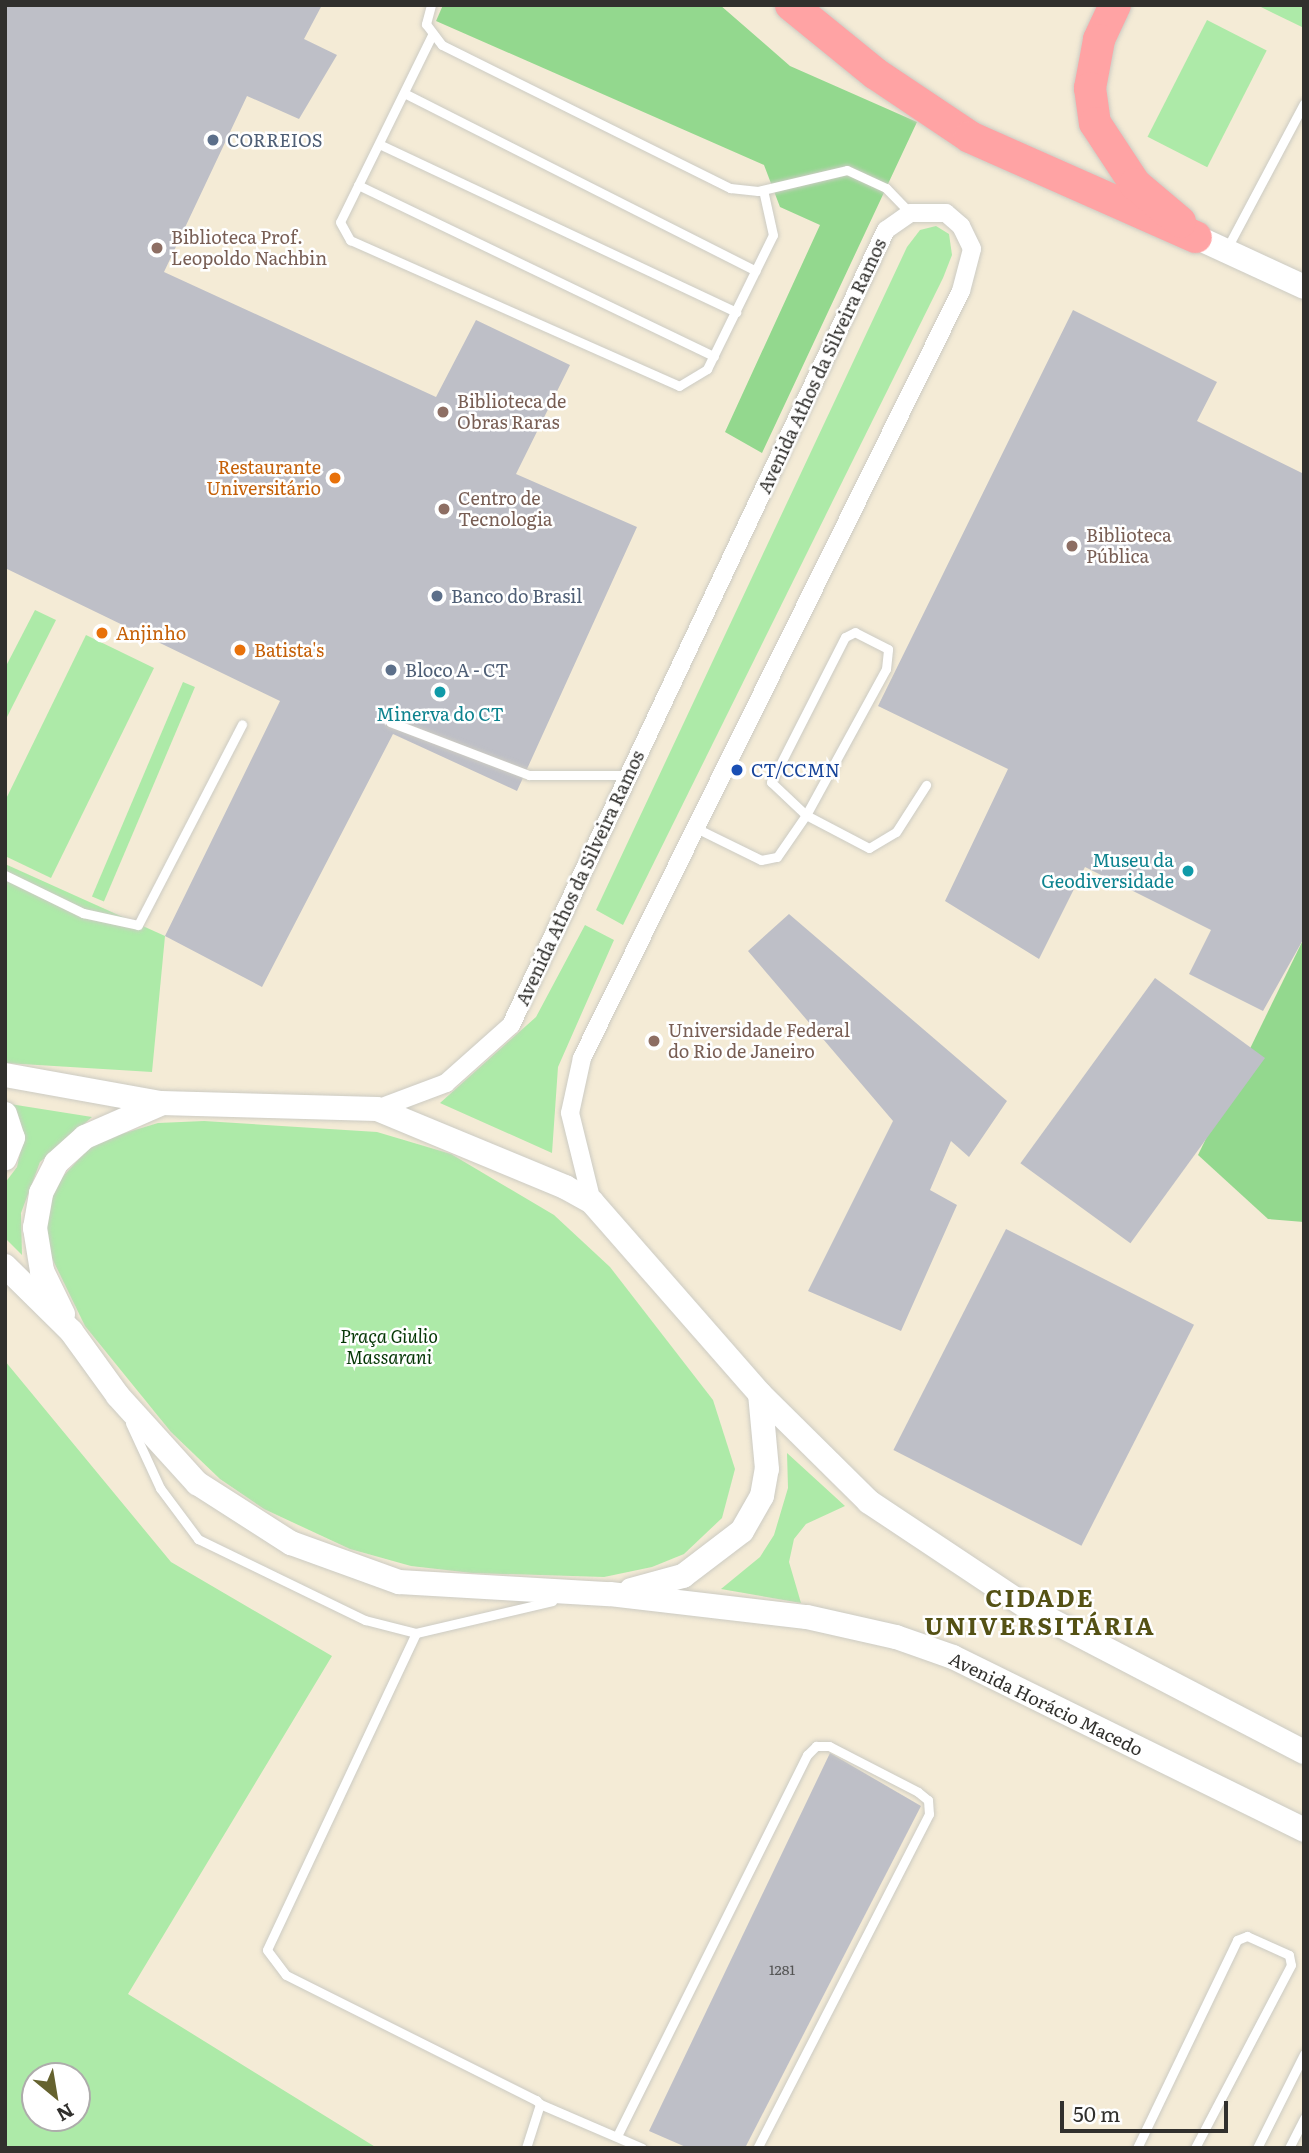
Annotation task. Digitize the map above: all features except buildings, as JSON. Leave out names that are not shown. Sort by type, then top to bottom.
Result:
[{"type":"highway","points":[[792,5],[876,74],[970,137],[1196,237]]},
{"type":"highway","points":[[1115,5],[1098,40],[1090,88],[1095,123],[1135,184],[1196,237]]},
{"type":"street","points":[[592,1202],[570,1113],[582,1058],[698,829],[961,291],[972,249],[961,226],[936,209],[910,213]]},
{"type":"street","name":"Avenida Athos da Silveira Ramos","points":[[377,1109],[446,1083],[487,1054],[511,1025],[886,230],[910,213]]},
{"type":"street","points":[[1196,237],[1304,287]]},
{"type":"street","points":[[5,1075],[161,1104],[377,1109],[474,1144],[592,1202],[760,1394],[891,1517],[1033,1611],[1304,1752]]},
{"type":"street","points":[[71,1331],[42,1271],[35,1228],[41,1194],[56,1163],[85,1137],[161,1104]]},
{"type":"street","points":[[5,1114],[13,1138],[5,1158]]},
{"type":"street","points":[[5,1266],[71,1331],[118,1396],[197,1483],[238,1515],[302,1548],[399,1582],[610,1594],[683,1576],[742,1531],[762,1496],[767,1469],[760,1394]]},
{"type":"street","name":"Avenida Horácio Macedo","points":[[610,1594],[807,1617],[896,1637],[953,1657],[1304,1830]]},
{"type":"street","points":[[1205,1702],[1304,1740]]},
{"type":"lane","points":[[431,5],[426,24],[432,35],[730,188],[763,190],[847,170],[886,188],[910,213]]},
{"type":"lane","points":[[432,35],[340,222],[350,240],[679,386],[707,369],[773,234],[763,190]]},
{"type":"lane","points":[[404,93],[755,271]]},
{"type":"lane","points":[[1225,251],[1304,103]]},
{"type":"lane","points":[[379,144],[736,312]]},
{"type":"lane","points":[[358,185],[714,356]]},
{"type":"lane","points":[[698,829],[768,861],[806,815],[890,658],[888,649],[864,634],[845,637],[772,772],[775,790],[806,815],[869,848],[896,832],[926,785]]},
{"type":"lane","points":[[390,722],[529,775],[627,775]]},
{"type":"lane","points":[[5,875],[83,913],[138,925],[242,724]]},
{"type":"lane","points":[[118,1396],[160,1488],[198,1539],[365,1620],[416,1633],[582,1593]]},
{"type":"lane","points":[[416,1633],[267,1950],[286,1975],[540,2104],[642,2148]]},
{"type":"lane","points":[[618,2136],[807,1755],[816,1746],[830,1746],[918,1792],[928,1800],[929,1814],[757,2148]]},
{"type":"lane","points":[[1137,2148],[1237,1940],[1247,1936],[1289,1955],[1291,1965],[1195,2148]]},
{"type":"lane","points":[[1257,2148],[1304,2054]]},
{"type":"lane","points":[[526,2148],[540,2104]]},
{"type":"lane","points":[[1289,2148],[1304,2118]]},
{"type":"shaded area","name":"Universidade Federal do Rio de Janeiro","points":[[5,5],[1304,5],[1304,2148],[5,2148]]},
{"type":"green space","points":[[443,5],[720,5],[790,66],[917,122],[762,453],[725,432],[820,225],[780,207],[764,165],[436,21]]},
{"type":"green space","points":[[1257,5],[1304,5],[1304,28],[1273,13]]},
{"type":"green space","points":[[1207,20],[1267,50],[1207,167],[1148,137]]},
{"type":"green space","points":[[936,226],[949,234],[952,255],[943,278],[623,925],[596,910],[907,247],[920,230]]},
{"type":"green space","points":[[35,610],[56,620],[5,721],[5,668]]},
{"type":"green space","points":[[86,635],[154,668],[51,878],[5,856],[5,801]]},
{"type":"green space","points":[[183,682],[195,687],[104,902],[92,896]]},
{"type":"green space","points":[[5,864],[165,936],[152,1072],[5,1063]]},
{"type":"green space","points":[[585,925],[614,940],[558,1067],[552,1153],[440,1103],[536,1017]]},
{"type":"green space","points":[[1304,938],[1304,1222],[1268,1219],[1198,1155]]},
{"type":"green space","points":[[10,1104],[92,1117],[40,1162],[21,1213],[22,1255],[5,1238],[5,1183],[17,1167],[24,1134]]},
{"type":"green space","name":"Praça Giulio Massarani","points":[[204,1121],[377,1132],[451,1154],[554,1215],[610,1267],[713,1400],[735,1469],[722,1518],[684,1554],[652,1567],[604,1577],[472,1573],[411,1566],[350,1549],[264,1509],[220,1479],[171,1432],[85,1326],[48,1250],[46,1219],[53,1187],[95,1142],[158,1123]]},
{"type":"green space","points":[[5,1361],[171,1562],[332,1656],[128,1994],[377,2148],[5,2148]]},
{"type":"green space","points":[[787,1453],[845,1506],[806,1524],[794,1539],[789,1562],[801,1603],[721,1589],[760,1557],[774,1535],[788,1488]]},
{"type":"place","name":"CORREIOS","points":[[213,140]]},
{"type":"place","name":"Biblioteca Prof. Leopoldo Nachbin","points":[[157,248]]},
{"type":"place","name":"Biblioteca de Obras Raras","points":[[443,412]]},
{"type":"place","name":"Restaurante Universitário","points":[[335,478]]},
{"type":"place","name":"Centro de Tecnologia","points":[[444,509]]},
{"type":"place","name":"Biblioteca Pública","points":[[1072,546]]},
{"type":"place","name":"Banco do Brasil","points":[[437,596]]},
{"type":"place","name":"Anjinho","points":[[102,633]]},
{"type":"place","name":"Batista's","points":[[240,650]]},
{"type":"place","name":"Bloco A - CT","points":[[391,670]]},
{"type":"place","name":"Minerva do CT","points":[[440,692]]},
{"type":"place","name":"CT/CCMN","points":[[737,770]]},
{"type":"place","name":"Museu da Geodiversidade","points":[[1188,871]]},
{"type":"place","name":"Universidade Federal do Rio de Janeiro","points":[[654,1041]]},
{"type":"district","name":"CIDADE UNIVERSITÁRIA","points":[[1040,1611]]}]
